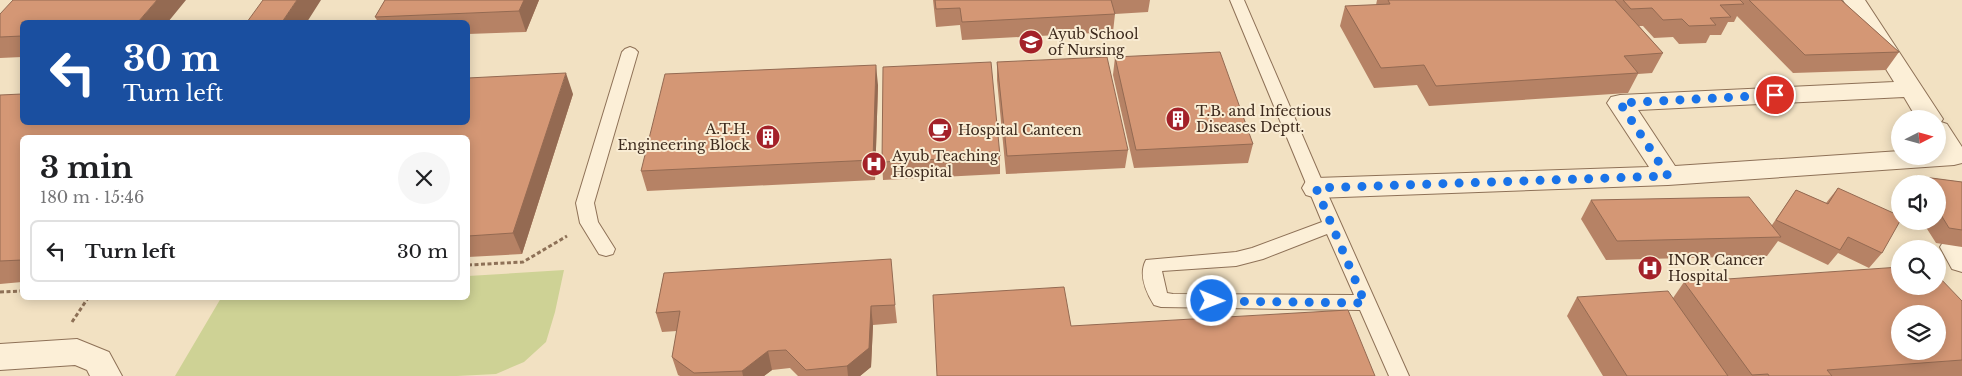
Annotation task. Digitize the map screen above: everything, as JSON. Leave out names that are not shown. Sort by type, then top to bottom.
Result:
[{"type":"street","points":[[1854,0],[1924,110]]},
{"type":"street","points":[[1668,176],[1620,103],[1911,89]]},
{"type":"street","points":[[1946,143],[1954,156],[1946,157]]},
{"type":"street","points":[[1316,188],[1668,176],[1891,160]]},
{"type":"street","points":[[0,357],[77,352],[98,361],[106,376]]},
{"type":"lane","points":[[1237,0],[1365,303],[1398,376]]},
{"type":"lane","points":[[606,249],[589,222],[585,203],[630,52]]},
{"type":"lane","points":[[1332,225],[1256,254],[1243,257],[1152,265],[1156,293],[1161,300],[1174,301],[1365,303]]},
{"type":"path","points":[[470,266],[523,262],[589,222]]},
{"type":"path","points":[[0,292],[20,291]]},
{"type":"green space","points":[[564,270],[546,342],[524,362],[496,374],[457,376],[175,376],[220,300],[470,300],[470,276]]},
{"type":"building","points":[[13,0],[157,0],[140,20],[20,20],[20,36],[0,37],[0,14]]},
{"type":"building","points":[[263,0],[297,0],[283,20],[248,20]]},
{"type":"building","points":[[385,0],[524,0],[519,11],[375,17]]},
{"type":"building","points":[[935,0],[1111,0],[1115,14],[962,22],[960,8],[936,9]]},
{"type":"building","points":[[1388,0],[1615,0],[1663,53],[1624,56],[1638,73],[1436,86],[1424,65],[1381,68],[1345,6],[1390,4]]},
{"type":"building","points":[[1623,0],[1740,0],[1744,4],[1720,5],[1731,17],[1710,18],[1716,25],[1689,26],[1682,19],[1663,20],[1652,8],[1631,9]]},
{"type":"building","points":[[1749,0],[1841,0],[1899,52],[1805,55]]},
{"type":"building","name":"T.B. and Infectious Diseases Deptt.","points":[[1220,52],[1253,144],[1136,150],[1115,57]]},
{"type":"building","points":[[1107,57],[1128,150],[1007,156],[997,62]]},
{"type":"building","name":"Hospital Canteen","points":[[991,62],[1000,156],[882,162],[883,67]]},
{"type":"building","name":"A.T.H. Engineering Block","points":[[876,65],[873,160],[641,171],[665,74]]},
{"type":"building","points":[[566,73],[513,233],[470,236],[470,135],[20,135],[20,260],[0,261],[0,95],[20,94],[20,125],[470,125],[470,78]]},
{"type":"building","points":[[1946,180],[1962,182],[1962,230],[1949,228],[1946,223]]},
{"type":"building","points":[[1838,188],[1891,212],[1891,230],[1895,230],[1882,253],[1848,237],[1840,250],[1776,220],[1796,190],[1828,204]]},
{"type":"building","points":[[1749,197],[1781,237],[1617,241],[1591,200]]},
{"type":"building","points":[[891,259],[895,305],[871,306],[869,348],[847,366],[806,370],[786,350],[768,351],[742,371],[694,373],[672,357],[680,311],[656,313],[664,273]]},
{"type":"building","points":[[1891,268],[1891,295],[1946,295],[1946,284],[1962,301],[1962,360],[1827,370],[1832,376],[1752,375],[1684,282]]},
{"type":"building","points":[[1064,287],[1071,326],[1348,310],[1375,376],[937,376],[933,295]]},
{"type":"building","points":[[1668,291],[1728,376],[1627,376],[1577,297]]},
{"type":"place","name":"Ayub School of Nursing","points":[[1031,42]]},
{"type":"place","name":"T.B. and Infectious Diseases Deptt.","points":[[1178,119]]},
{"type":"place","name":"Hospital Canteen","points":[[940,130]]},
{"type":"place","name":"A.T.H. Engineering Block","points":[[768,137]]},
{"type":"place","name":"Ayub Teaching Hospital","points":[[874,164]]},
{"type":"place","name":"INOR Cancer Hospital","points":[[1650,268]]},
{"type":"route","points":[[1212,301],[1365,303],[1316,188],[1668,176],[1620,103],[1775,95]]}]
